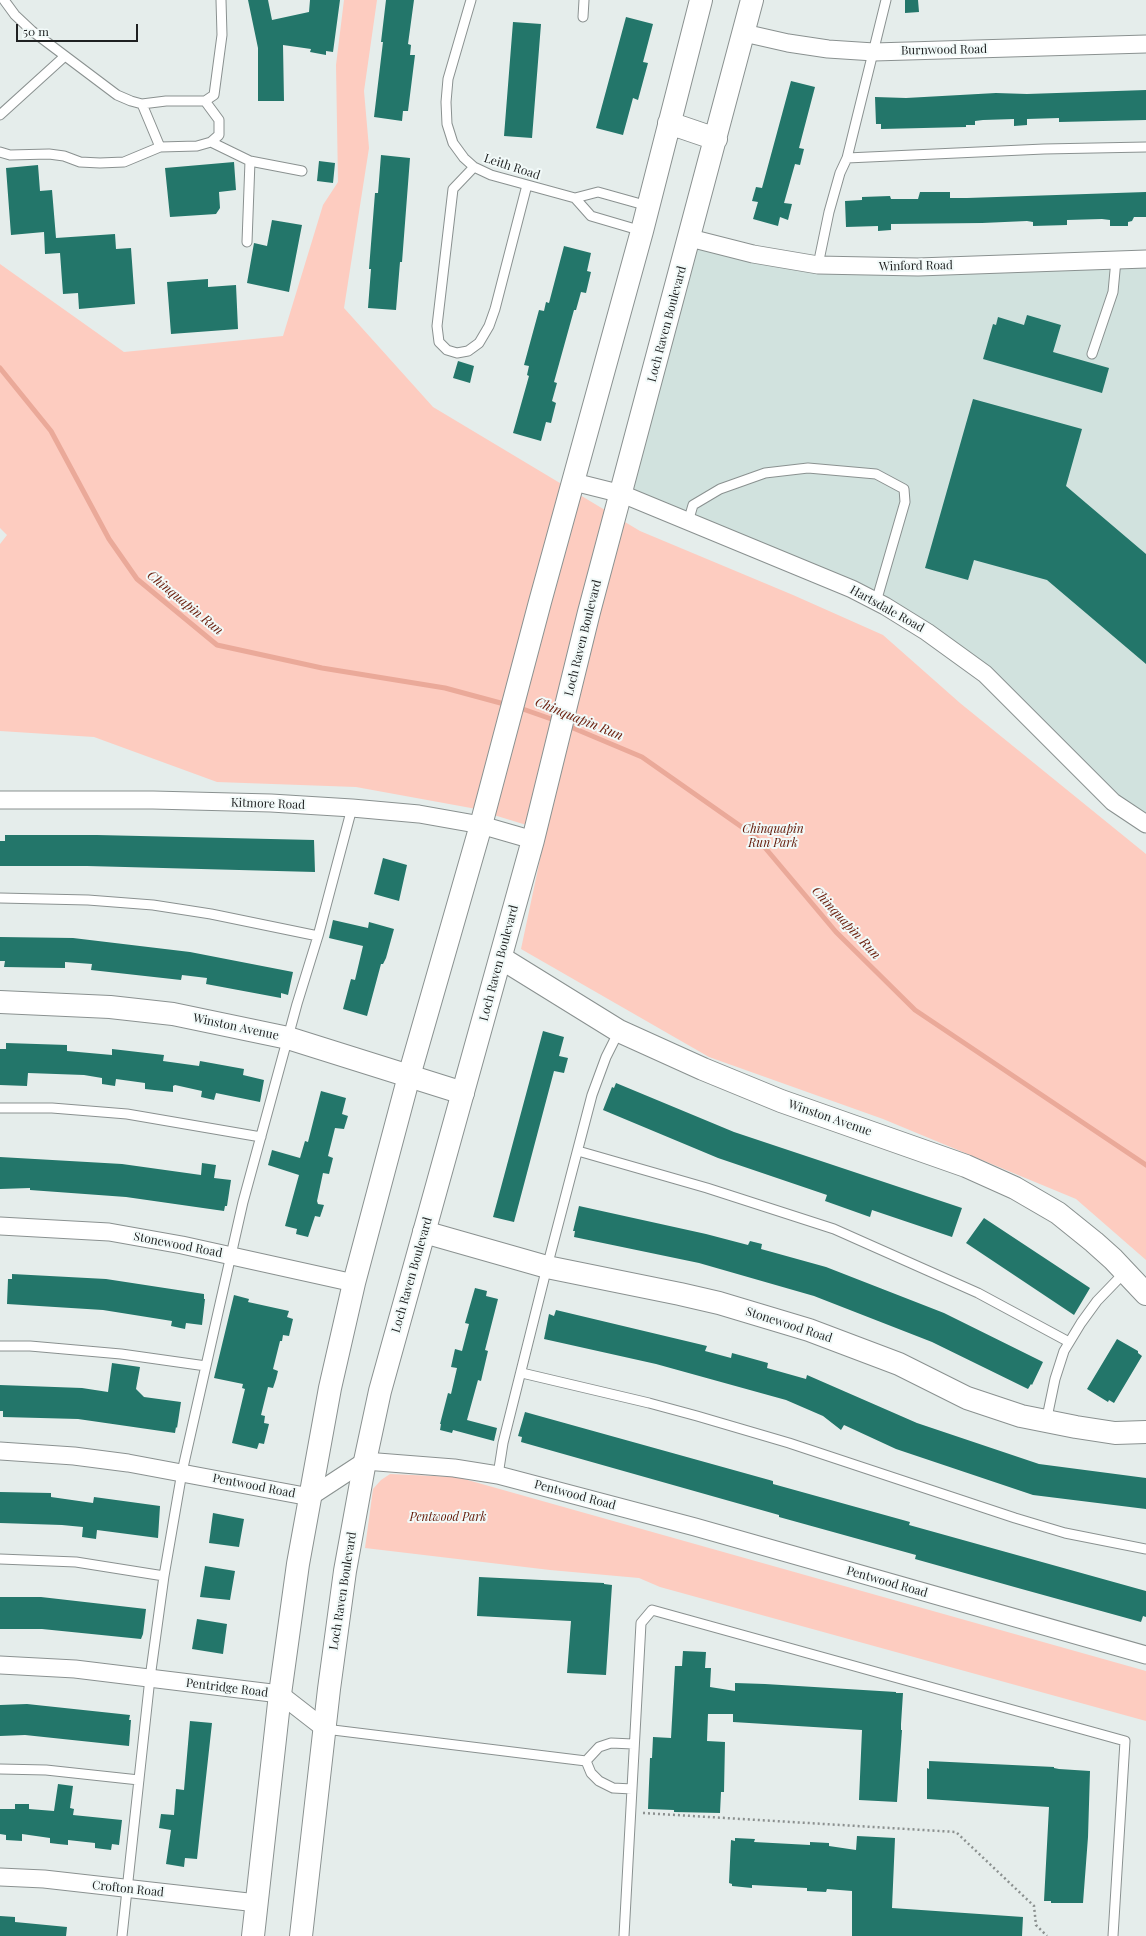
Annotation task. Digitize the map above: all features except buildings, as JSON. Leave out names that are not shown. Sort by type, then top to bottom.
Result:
[{"type":"main road","points":[[253,1936],[280,1694],[298,1564],[330,1388],[354,1283],[409,1076],[481,825],[495,768],[642,231],[701,0]]},
{"type":"main road","name":"Loch Raven Boulevard","points":[[301,1936],[329,1689],[345,1571],[365,1461],[380,1391],[464,1093],[533,840],[589,612],[622,494],[752,0]]},
{"type":"main road","points":[[669,123],[716,139]]},
{"type":"main road","name":"Winston Avenue","points":[[501,958],[619,1031],[781,1101],[900,1142],[979,1172],[1015,1188],[1058,1212],[1094,1242],[1146,1294]]},
{"type":"main road","name":"Winston Avenue","points":[[0,1002],[110,1007],[173,1014],[288,1038],[464,1093]]},
{"type":"main road","name":"Stonewood Road","points":[[424,1232],[547,1267],[696,1298],[809,1330],[899,1364],[967,1398],[1021,1416],[1046,1422],[1116,1433],[1146,1432]]},
{"type":"street","name":"Burnwood Road","points":[[744,33],[794,44],[828,49],[874,52],[1146,44]]},
{"type":"street","name":"Winford Road","points":[[690,238],[760,255],[818,265],[918,266],[1146,259]]},
{"type":"street","name":"Hartsdale Road","points":[[574,482],[622,494],[844,586],[876,602],[927,632],[985,674],[1113,802],[1146,824]]},
{"type":"street","name":"Kitmore Road","points":[[0,800],[153,800],[271,803],[352,808],[419,814],[481,825],[533,840]]},
{"type":"street","name":"Stonewood Road","points":[[0,1226],[109,1232],[231,1256],[354,1283]]},
{"type":"street","name":"Pentwood Road","points":[[0,1451],[74,1456],[182,1472],[310,1497],[365,1461],[454,1468],[498,1476],[558,1490],[695,1527],[1146,1655]]},
{"type":"street","name":"Pentridge Road","points":[[0,1665],[44,1666],[280,1694],[325,1729]]},
{"type":"street","name":"Crofton Road","points":[[0,1877],[257,1903]]},
{"type":"lane","points":[[4,0],[15,15],[32,31],[117,95],[142,104],[166,101],[205,101],[214,96],[222,35],[221,0]]},
{"type":"lane","name":"Leith Road","points":[[471,0],[448,79],[446,102],[448,124],[453,143],[464,158],[474,167],[491,175],[575,198],[598,192],[648,206]]},
{"type":"lane","points":[[583,17],[584,0]]},
{"type":"lane","points":[[818,265],[840,173],[847,158],[886,0]]},
{"type":"lane","points":[[0,115],[66,56]]},
{"type":"lane","points":[[0,152],[10,155],[49,154],[64,156],[80,162],[100,163],[124,162],[160,147],[197,146],[211,142],[219,135],[219,120],[205,101]]},
{"type":"lane","points":[[142,104],[160,147]]},
{"type":"lane","points":[[211,142],[250,160],[302,171]]},
{"type":"lane","points":[[847,158],[1044,149],[1146,147]]},
{"type":"lane","points":[[247,242],[250,160]]},
{"type":"lane","points":[[474,167],[452,189],[437,326],[439,342],[447,350],[457,353],[468,351],[479,343],[489,326],[496,309],[527,185]]},
{"type":"lane","points":[[575,198],[591,216],[642,231]]},
{"type":"lane","points":[[1092,354],[1113,292],[1116,260]]},
{"type":"lane","points":[[688,522],[693,505],[720,489],[765,473],[808,468],[876,474],[904,489],[905,502],[876,602]]},
{"type":"lane","points":[[122,1936],[150,1678],[164,1576],[182,1472],[243,1202],[318,936],[352,808]]},
{"type":"lane","points":[[0,898],[88,900],[153,905],[211,914],[318,936]]},
{"type":"lane","points":[[498,1476],[504,1444],[547,1267],[592,1095],[606,1057],[619,1031]]},
{"type":"lane","points":[[0,1108],[52,1108],[127,1114],[261,1137]]},
{"type":"lane","points":[[578,1151],[707,1188],[834,1229],[978,1293],[1069,1342]]},
{"type":"lane","points":[[1046,1422],[1055,1379],[1064,1350],[1097,1302],[1125,1272]]},
{"type":"lane","points":[[0,1346],[30,1346],[121,1354],[206,1366]]},
{"type":"lane","points":[[522,1373],[649,1403],[789,1443],[1015,1518],[1065,1533],[1146,1549]]},
{"type":"lane","points":[[0,1559],[76,1562],[164,1576]]},
{"type":"lane","points":[[624,1936],[633,1744],[641,1623],[652,1610],[1125,1741],[1113,1936]]},
{"type":"lane","points":[[325,1729],[586,1761]]},
{"type":"lane","points":[[586,1761],[599,1747],[611,1743],[633,1744]]},
{"type":"lane","points":[[586,1761],[591,1773],[599,1781],[613,1788],[632,1789]]},
{"type":"lane","points":[[0,1769],[46,1770],[139,1780]]},
{"type":"path","points":[[630,1812],[956,1832],[1034,1906],[1036,1926],[1047,1936]]},
{"type":"shaded area","points":[[690,238],[818,265],[1146,259],[1146,824],[985,674],[885,606],[622,494]]},
{"type":"green space","name":"Chinquapin Run Park","points":[[344,0],[377,0],[364,91],[369,148],[344,308],[433,407],[640,531],[793,595],[883,635],[960,703],[1146,854],[1146,1260],[1076,1199],[883,1119],[709,1057],[521,949],[546,831],[471,808],[356,787],[217,782],[94,737],[0,731],[0,544],[7,535],[0,528],[0,264],[124,352],[283,336],[323,205],[338,182],[336,65]]},
{"type":"green space","name":"Pentwood Park","points":[[390,1474],[457,1477],[1146,1671],[1146,1721],[660,1587],[639,1578],[550,1570],[365,1548],[373,1489],[381,1480]]},
{"type":"waterway","name":"Chinquapin Run","points":[[0,368],[51,431],[109,539],[137,579],[217,645],[322,668],[445,688],[508,705]]},
{"type":"waterway","name":"Chinquapin Run","points":[[517,707],[557,721]]},
{"type":"waterway","name":"Chinquapin Run","points":[[566,725],[642,757],[756,837],[836,932],[915,1010],[1146,1165]]}]
